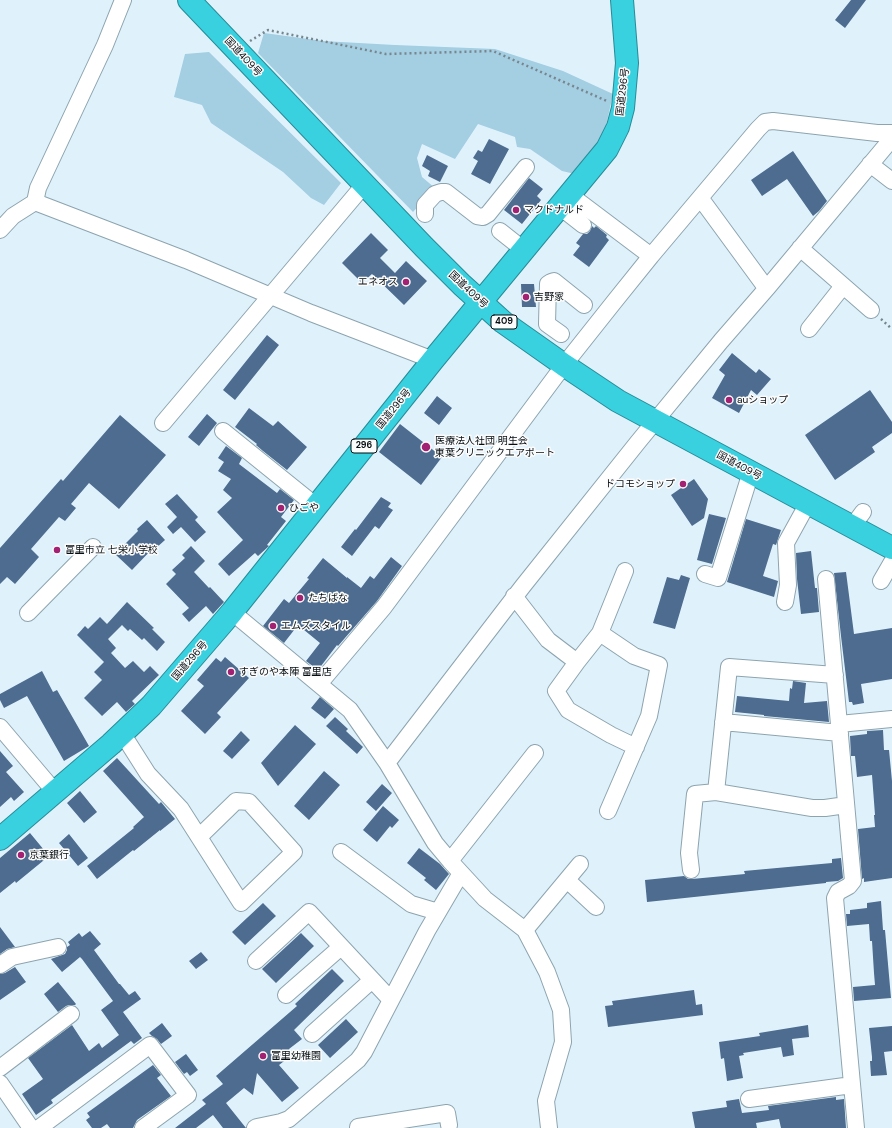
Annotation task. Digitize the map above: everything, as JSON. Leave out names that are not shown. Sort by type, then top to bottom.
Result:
[{"type":"highway","name":"国道409号","points":[[189,0],[408,231],[457,280],[503,322],[618,401],[808,503],[858,520],[890,546]]},
{"type":"highway","name":"国道296号","points":[[0,839],[151,706],[232,612],[433,360],[608,149],[618,127],[623,108],[627,63],[622,0]]},
{"type":"street","points":[[0,230],[13,216],[34,202],[38,188],[105,45],[123,0]]},
{"type":"street","points":[[319,684],[384,607],[564,365],[651,256],[765,122],[773,121],[877,133],[892,133],[889,142],[768,288],[721,341],[514,596],[387,763]]},
{"type":"street","points":[[870,164],[892,181]]},
{"type":"street","points":[[408,231],[431,213],[426,205],[435,194],[441,192],[446,192],[477,216],[483,217],[488,214],[526,167]]},
{"type":"street","points":[[163,423],[272,296],[364,185]]},
{"type":"street","points":[[700,198],[764,285],[768,288]]},
{"type":"street","points":[[565,201],[583,225]]},
{"type":"street","points":[[565,201],[651,256]]},
{"type":"street","points":[[34,202],[186,260],[311,312],[433,360]]},
{"type":"street","points":[[500,231],[524,250]]},
{"type":"street","points":[[800,248],[871,310]]},
{"type":"street","points":[[538,347],[558,331],[547,324],[548,284],[550,282],[554,281],[584,305]]},
{"type":"street","points":[[808,329],[843,286]]},
{"type":"street","points":[[223,431],[316,506]]},
{"type":"street","points":[[705,574],[718,578],[751,472]]},
{"type":"street","points":[[785,602],[788,585],[786,544],[808,503]]},
{"type":"street","points":[[881,581],[890,546]]},
{"type":"street","points":[[28,613],[93,547]]},
{"type":"street","points":[[624,572],[600,633],[556,691],[568,710],[611,735],[636,747]]},
{"type":"street","points":[[826,579],[853,881],[849,886],[838,892],[835,898],[856,1128]]},
{"type":"street","points":[[514,596],[548,640],[577,662]]},
{"type":"street","points":[[232,612],[350,710],[387,763],[435,843],[485,899],[526,930],[548,972],[561,1010],[563,1042],[546,1101],[545,1119]]},
{"type":"street","points":[[600,633],[634,656],[659,664],[649,716],[608,811]]},
{"type":"street","points":[[716,792],[729,667],[835,675]]},
{"type":"street","points":[[723,722],[839,729],[892,719]]},
{"type":"street","points":[[0,727],[55,792]]},
{"type":"street","points":[[122,733],[148,774],[181,810],[241,903],[294,852],[249,802],[236,801],[199,837]]},
{"type":"street","points":[[255,1128],[271,1126],[289,1119],[358,1060],[364,1052],[438,912],[455,867],[535,753]]},
{"type":"street","points":[[690,870],[689,854],[695,794],[716,792],[812,808],[846,805]]},
{"type":"street","points":[[341,852],[411,904],[438,912]]},
{"type":"street","points":[[526,930],[580,864]]},
{"type":"street","points":[[567,880],[596,906]]},
{"type":"street","points":[[256,961],[309,912],[391,1000]]},
{"type":"street","points":[[0,965],[12,957],[58,946]]},
{"type":"street","points":[[286,995],[342,947]]},
{"type":"street","points":[[312,1034],[372,980]]},
{"type":"street","points":[[0,1068],[71,1014]]},
{"type":"street","points":[[39,1128],[150,1045],[188,1095],[143,1128]]},
{"type":"street","points":[[0,1083],[23,1125]]},
{"type":"street","points":[[749,1099],[852,1085]]},
{"type":"street","points":[[358,1127],[447,1113],[449,1125]]},
{"type":"path","points":[[236,50],[268,30],[386,54],[493,51],[623,108]]},
{"type":"shaded area","points":[[264,33],[323,41],[495,49],[563,71],[613,94],[606,126],[592,153],[575,174],[562,171],[530,149],[517,147],[515,137],[478,124],[455,159],[422,144],[417,158],[422,177],[435,188],[413,212],[258,53]]},
{"type":"shaded area","points":[[209,52],[341,183],[324,205],[311,198],[283,172],[211,123],[202,105],[174,97],[185,54]]},
{"type":"building","points":[[851,0],[866,0],[845,28],[835,20]]},
{"type":"building","points":[[489,139],[509,149],[490,184],[471,174],[478,161],[473,158],[478,150],[482,152]]},
{"type":"building","points":[[793,151],[827,201],[813,216],[787,179],[762,196],[751,180]]},
{"type":"building","points":[[427,155],[448,166],[440,182],[428,176],[430,171],[422,166]]},
{"type":"building","points":[[529,178],[543,189],[537,196],[541,200],[522,224],[504,210]]},
{"type":"building","points":[[592,226],[594,228],[596,226],[607,235],[606,237],[609,240],[589,267],[573,255],[580,246],[576,243],[583,234],[587,234],[590,231]]},
{"type":"building","points":[[371,233],[388,250],[380,258],[395,273],[406,261],[427,281],[404,305],[372,274],[362,283],[342,263]]},
{"type":"building","points":[[521,284],[534,284],[536,307],[522,307]]},
{"type":"building","points":[[267,335],[279,345],[235,400],[223,390]]},
{"type":"building","points":[[732,353],[756,373],[759,369],[771,379],[757,395],[751,390],[739,413],[712,398],[725,375],[719,370]]},
{"type":"building","points":[[870,390],[892,422],[892,433],[872,447],[875,452],[835,480],[805,435]]},
{"type":"building","points":[[437,396],[452,408],[439,425],[424,413]]},
{"type":"building","points":[[249,408],[273,426],[278,421],[307,447],[287,470],[235,427]]},
{"type":"building","points":[[207,414],[217,423],[199,446],[188,437]]},
{"type":"building","points":[[120,415],[166,455],[119,509],[89,483],[71,504],[76,508],[65,521],[59,517],[31,549],[39,557],[15,584],[7,577],[0,584],[0,548],[61,479],[63,481]]},
{"type":"building","points":[[400,424],[442,457],[421,485],[379,452]]},
{"type":"building","points":[[226,446],[242,458],[239,464],[277,493],[280,489],[294,500],[281,517],[286,521],[267,545],[269,546],[258,556],[255,553],[229,576],[218,564],[243,540],[217,512],[232,498],[223,490],[231,479],[218,471],[224,462],[218,458]]},
{"type":"building","points":[[694,479],[708,499],[704,518],[692,526],[671,495]]},
{"type":"building","points":[[177,494],[198,517],[195,520],[206,532],[195,542],[181,527],[173,534],[167,527],[177,517],[165,504]]},
{"type":"building","points":[[381,497],[391,503],[388,507],[393,510],[379,529],[375,526],[352,556],[341,547]]},
{"type":"building","points":[[709,514],[726,518],[712,564],[697,560]]},
{"type":"building","points":[[746,519],[781,530],[776,545],[773,544],[763,576],[778,581],[774,597],[727,582]]},
{"type":"building","points":[[147,520],[165,540],[155,549],[154,547],[132,570],[115,554]]},
{"type":"building","points":[[191,546],[205,561],[194,572],[224,602],[213,614],[206,606],[189,622],[182,614],[189,608],[166,584],[176,574],[172,570],[185,558],[182,555]]},
{"type":"building","points":[[811,551],[819,612],[801,614],[796,553]]},
{"type":"building","points":[[391,557],[402,566],[377,601],[338,646],[337,645],[318,670],[306,661],[320,643],[298,625],[284,643],[263,626],[284,599],[289,603],[309,579],[307,578],[323,558],[361,588],[370,576],[374,579]]},
{"type":"building","points":[[846,572],[854,634],[892,628],[892,679],[861,684],[864,703],[853,705],[852,702],[849,702],[834,573]]},
{"type":"building","points":[[681,575],[690,578],[675,629],[653,623],[667,577],[679,580]]},
{"type":"building","points":[[127,602],[154,628],[152,629],[165,642],[157,651],[144,638],[142,640],[130,629],[128,631],[122,625],[108,639],[116,648],[111,653],[125,668],[133,661],[144,672],[150,666],[159,675],[132,701],[135,704],[126,712],[117,702],[102,716],[84,698],[102,680],[94,672],[104,662],[77,635],[85,626],[88,629],[100,617],[107,624]]},
{"type":"building","points":[[225,657],[249,678],[217,713],[221,717],[205,734],[181,711],[204,686],[197,680],[216,658],[221,662]]},
{"type":"building","points":[[42,671],[53,692],[57,690],[89,746],[64,761],[27,696],[4,708],[0,700],[0,694]]},
{"type":"building","points":[[793,681],[806,683],[804,703],[827,701],[829,722],[735,712],[737,696],[789,701],[790,688],[792,689]]},
{"type":"building","points":[[320,697],[334,709],[325,719],[311,708]]},
{"type":"building","points":[[335,717],[348,729],[346,731],[363,747],[357,754],[326,726]]},
{"type":"building","points":[[295,725],[316,744],[278,786],[261,763]]},
{"type":"building","points":[[883,730],[884,750],[889,750],[892,781],[892,878],[864,882],[864,878],[862,879],[858,829],[875,827],[872,775],[857,777],[855,756],[851,756],[850,736],[867,734],[867,731]]},
{"type":"building","points":[[241,731],[250,740],[232,759],[223,751]]},
{"type":"building","points":[[0,751],[13,766],[6,772],[24,792],[14,801],[11,797],[0,807]]},
{"type":"building","points":[[117,758],[159,804],[161,802],[175,819],[97,879],[87,866],[134,828],[133,827],[144,817],[103,771]]},
{"type":"building","points":[[324,771],[340,785],[309,820],[294,806]]},
{"type":"building","points":[[382,784],[392,793],[376,811],[366,802]]},
{"type":"building","points":[[80,791],[97,812],[84,823],[67,803]]},
{"type":"building","points":[[383,806],[399,820],[392,828],[390,826],[377,842],[363,830]]},
{"type":"building","points":[[30,833],[49,856],[16,883],[15,881],[0,893],[0,858]]},
{"type":"building","points":[[69,834],[88,858],[78,866],[59,843]]},
{"type":"building","points":[[419,848],[440,864],[449,874],[436,890],[424,880],[426,878],[407,863]]},
{"type":"building","points":[[841,858],[843,878],[838,881],[647,902],[645,880],[684,876],[688,879],[692,879],[745,874],[744,871],[832,863],[832,859]]},
{"type":"building","points":[[881,901],[891,998],[854,1001],[853,987],[875,985],[872,941],[870,941],[869,924],[847,926],[846,914],[850,914],[850,910],[867,908],[867,903]]},
{"type":"building","points":[[263,903],[276,916],[245,945],[232,932]]},
{"type":"building","points":[[0,927],[15,947],[7,949],[0,954]]},
{"type":"building","points":[[90,931],[101,944],[94,950],[119,984],[129,995],[135,991],[141,999],[123,1012],[142,1038],[134,1044],[131,1041],[51,1100],[53,1103],[36,1115],[22,1094],[43,1079],[28,1058],[72,1025],[89,1051],[99,1043],[102,1048],[119,1035],[101,1010],[113,1001],[82,959],[80,957],[62,972],[51,959],[65,954],[67,947],[70,945],[68,942],[79,933],[82,937]]},
{"type":"building","points":[[301,933],[314,946],[276,983],[262,969]]},
{"type":"building","points":[[201,952],[208,960],[196,969],[189,961]]},
{"type":"building","points":[[15,967],[26,982],[0,1000],[0,974],[5,973]]},
{"type":"building","points":[[332,969],[344,981],[294,1030],[302,1039],[289,1049],[292,1055],[279,1065],[299,1088],[282,1102],[257,1073],[253,1095],[244,1088],[226,1103],[246,1128],[223,1128],[213,1115],[196,1128],[175,1128],[206,1104],[202,1100],[223,1084],[216,1076],[297,1006],[295,1004]]},
{"type":"building","points":[[58,982],[76,1004],[66,1006],[58,1012],[44,994]]},
{"type":"building","points":[[694,990],[696,1005],[702,1004],[703,1015],[608,1027],[605,1006],[613,1005],[612,1001]]},
{"type":"building","points":[[346,1019],[358,1032],[330,1058],[318,1045]]},
{"type":"building","points":[[162,1023],[172,1036],[161,1044],[149,1033]]},
{"type":"building","points":[[808,1025],[809,1037],[792,1039],[794,1055],[783,1057],[781,1047],[743,1053],[744,1055],[739,1056],[743,1078],[727,1081],[724,1058],[721,1059],[719,1042],[760,1036],[759,1033]]},
{"type":"building","points":[[892,1026],[892,1051],[884,1052],[887,1075],[871,1076],[870,1061],[872,1061],[872,1057],[869,1028]]},
{"type":"building","points":[[186,1054],[198,1070],[190,1076],[187,1072],[184,1074],[175,1062]]},
{"type":"building","points":[[153,1065],[161,1075],[157,1078],[171,1096],[137,1120],[133,1128],[110,1128],[107,1124],[101,1128],[92,1128],[86,1120],[90,1117],[87,1113]]},
{"type":"building","points":[[836,1097],[836,1100],[844,1099],[846,1128],[781,1128],[779,1119],[756,1123],[757,1128],[695,1128],[692,1112],[727,1107],[726,1101],[739,1099],[742,1113],[769,1110],[768,1106]]},
{"type":"place","name":"マクドナルド","points":[[516,210]]},
{"type":"place","name":"エネオス","points":[[406,282]]},
{"type":"place","name":"吉野家","points":[[526,297]]},
{"type":"place","name":"auショップ","points":[[729,400]]},
{"type":"place","name":"医療法人社団 明生会 東葉クリニックエアポート","points":[[426,447]]},
{"type":"place","name":"ドコモショップ","points":[[683,484]]},
{"type":"place","name":"ひごや","points":[[281,508]]},
{"type":"place","name":"富里市立 七栄小学校","points":[[57,550]]},
{"type":"place","name":"たちばな","points":[[300,598]]},
{"type":"place","name":"エムズスタイル","points":[[273,626]]},
{"type":"place","name":"すぎのや本陣 富里店","points":[[231,672]]},
{"type":"place","name":"京葉銀行","points":[[21,855]]},
{"type":"place","name":"富里幼稚園","points":[[263,1056]]}]
